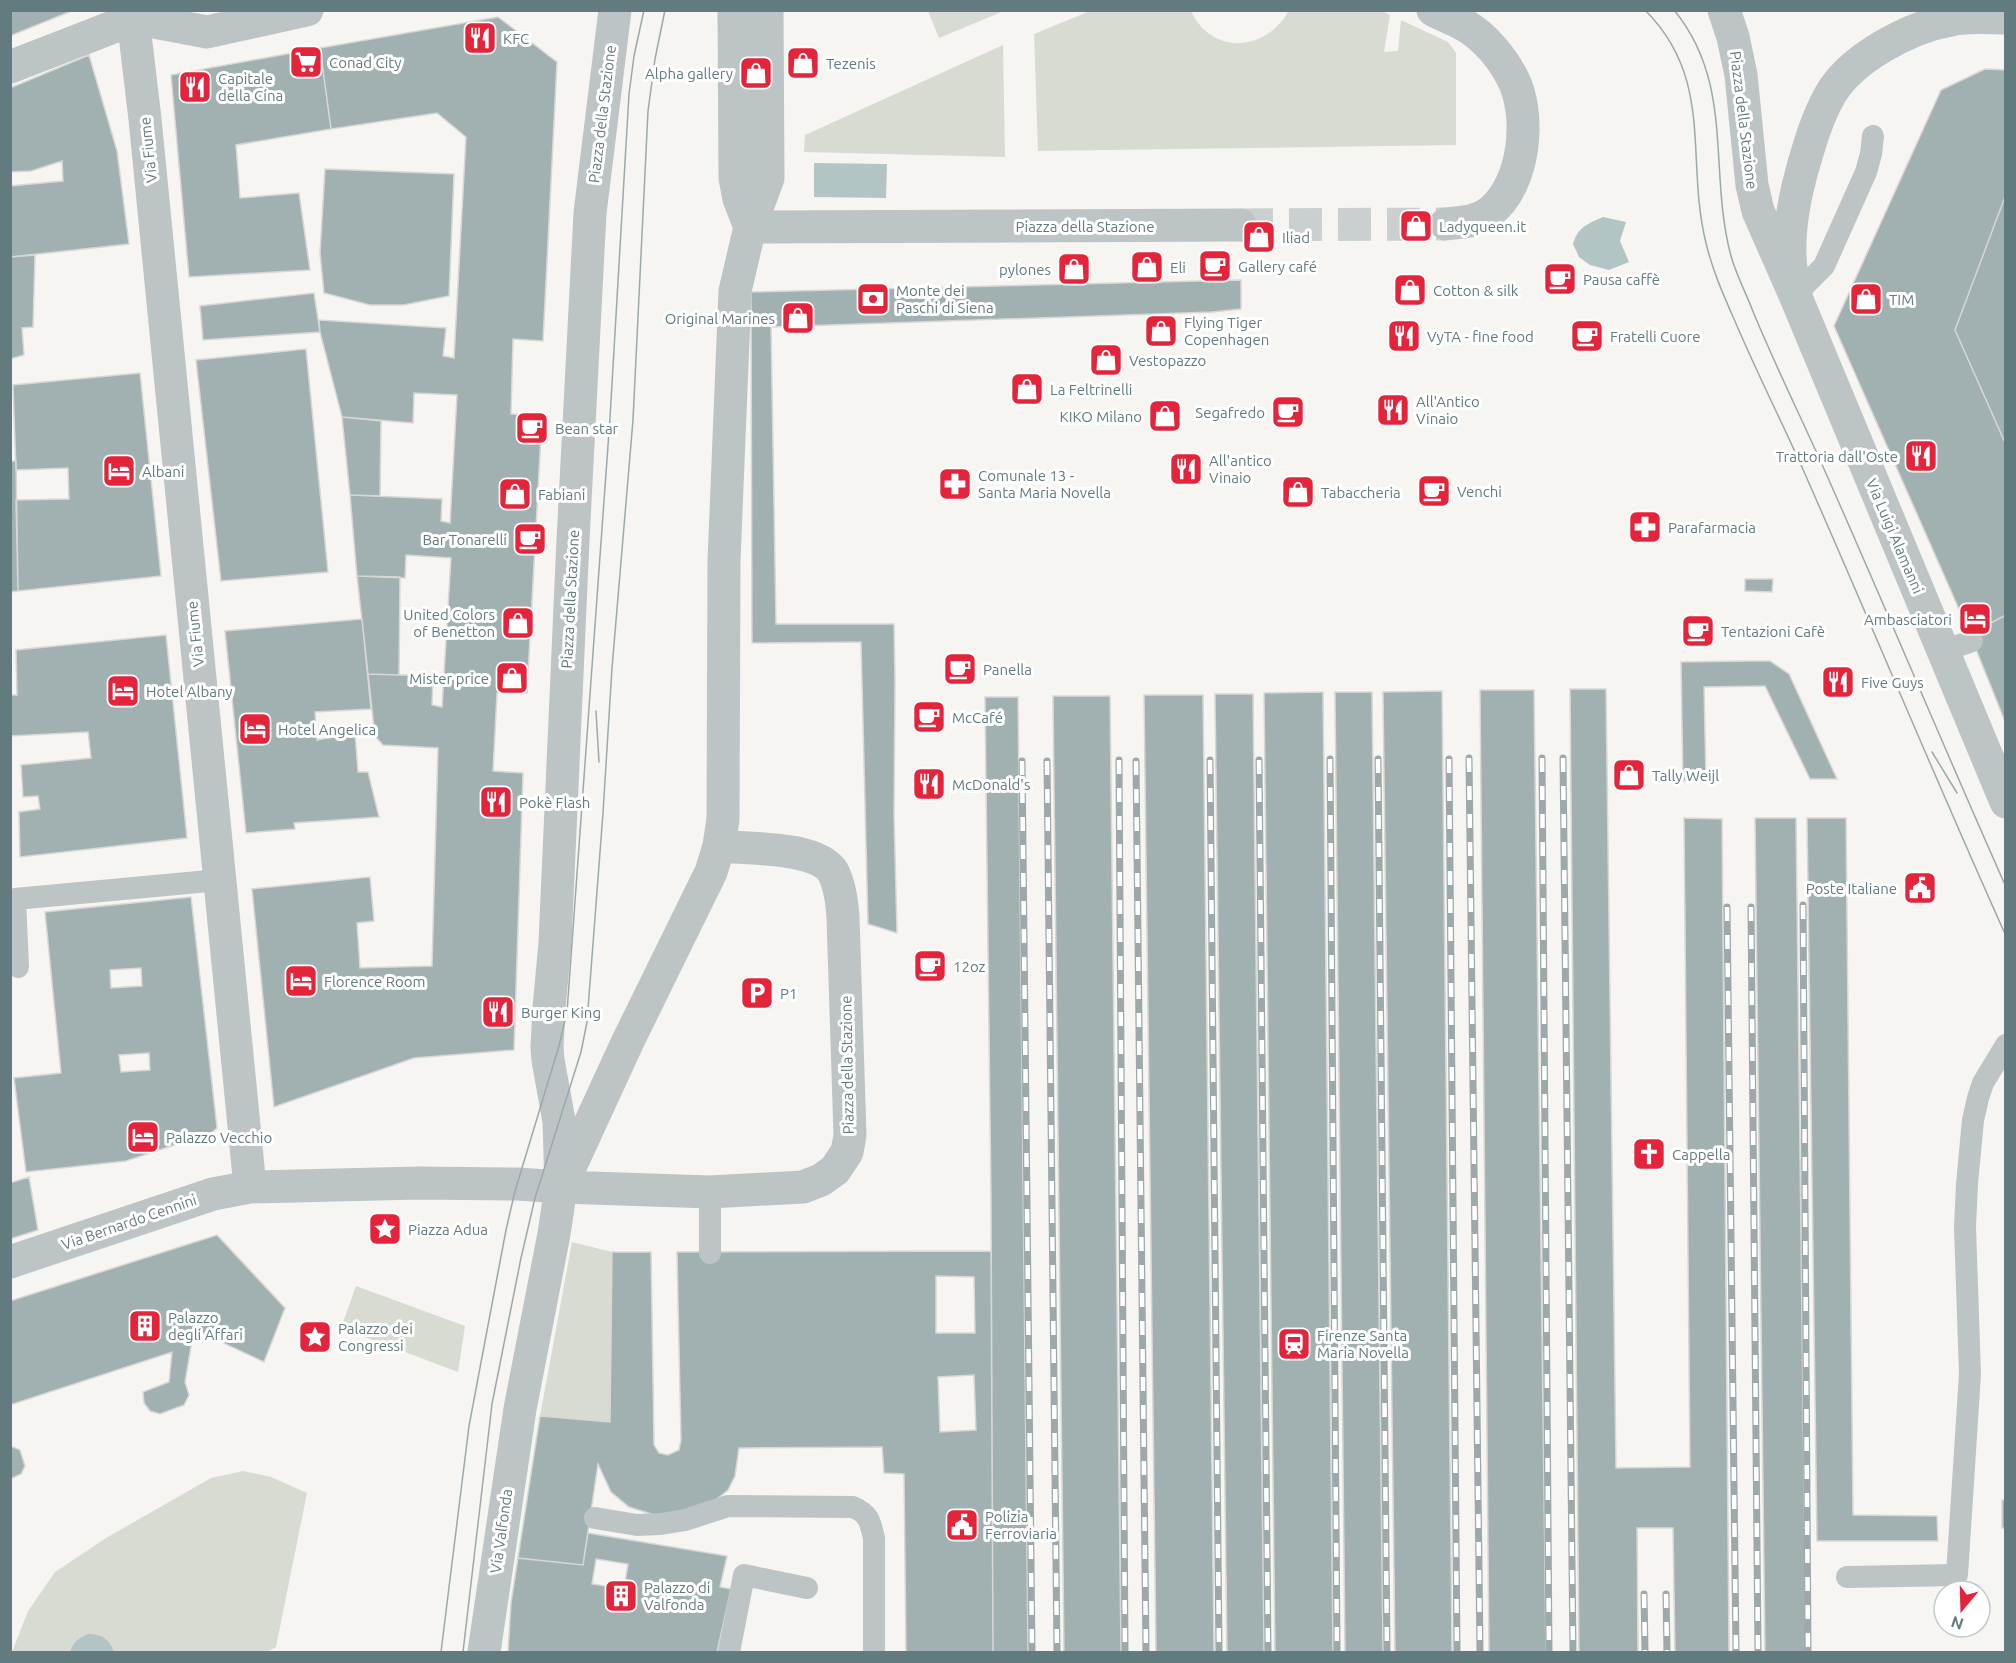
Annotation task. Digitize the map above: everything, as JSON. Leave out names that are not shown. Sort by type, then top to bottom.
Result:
[{"type":"street","points":[[10,66],[145,14],[207,32],[307,10]]},
{"type":"street","name":"Piazza della Stazione","points":[[520,1409],[561,1187],[560,1121],[548,1060],[549,1008],[555,943],[590,213],[615,10]]},
{"type":"street","points":[[734,10],[735,178],[739,199],[750,227]]},
{"type":"street","name":"Piazza della Stazione","points":[[561,1187],[628,1041],[711,872],[719,846],[723,819],[724,561],[735,291],[750,227],[768,178],[767,10]]},
{"type":"street","points":[[1433,10],[1467,26],[1480,36],[1493,51],[1511,74],[1517,86],[1524,126],[1522,143],[1511,183],[1495,207],[1476,221],[1446,224]]},
{"type":"street","name":"Piazza della Stazione","points":[[1724,10],[1733,37],[1741,75],[1752,185],[1758,211],[1812,337]]},
{"type":"street","name":"Via Fiume","points":[[145,14],[140,81],[250,1187]]},
{"type":"street","name":"Piazza della Stazione","points":[[1795,295],[1790,252],[1792,218],[1798,184],[1815,127],[1831,93],[1862,60],[1899,39],[1926,27],[1965,17]]},
{"type":"street","name":"Piazza della Stazione","points":[[750,227],[1240,225]]},
{"type":"street","name":"Via Luigi Alamanni","points":[[1812,337],[1958,646],[2006,802]]},
{"type":"street","name":"Piazza della Stazione","points":[[250,1187],[419,1183],[526,1184],[710,1192],[803,1186],[821,1180],[835,1170],[847,1152],[850,1135],[843,917],[842,902],[833,872],[826,865],[806,855],[789,851],[719,846]]},
{"type":"street","name":"Via Bernardo Cennini","points":[[10,1262],[213,1194],[250,1187]]},
{"type":"street","name":"Via Valfonda","points":[[484,1653],[513,1505],[520,1409]]},
{"type":"lane","points":[[1795,295],[1824,266],[1866,172],[1873,136]]},
{"type":"lane","points":[[18,967],[15,899],[220,880]]},
{"type":"lane","points":[[1847,1577],[1957,1575],[1970,1374],[1965,1227],[1967,1184],[1973,1120],[1978,1098],[1983,1083],[2006,1045]]},
{"type":"lane","points":[[710,1192],[710,1252]]},
{"type":"lane","points":[[594,1518],[637,1525],[662,1524],[685,1520],[728,1506],[853,1507],[864,1512],[870,1522],[874,1538],[874,1653]]},
{"type":"lane","points":[[729,1653],[744,1575],[807,1588]]},
{"type":"shaded area","points":[[1004,10],[939,38],[928,11]]},
{"type":"shaded area","points":[[1289,10],[1382,11],[1390,15],[1384,52],[1398,51],[1401,20],[1448,42],[1456,53],[1456,145],[1038,151],[1034,34],[1090,11],[1191,11],[1200,26],[1212,36],[1225,42],[1254,41],[1279,24]]},
{"type":"shaded area","points":[[1003,45],[1005,157],[804,152],[805,135]]},
{"type":"shaded area","points":[[814,163],[887,164],[886,198],[814,197]]},
{"type":"shaded area","points":[[1603,217],[1626,222],[1620,241],[1629,262],[1609,270],[1590,265],[1579,257],[1573,244],[1584,227]]},
{"type":"shaded area","points":[[572,1242],[612,1252],[610,1422],[540,1416]]},
{"type":"shaded area","points":[[356,1286],[465,1326],[458,1372],[341,1328]]},
{"type":"shaded area","points":[[243,1471],[271,1477],[307,1493],[276,1647],[267,1652],[12,1652],[28,1611],[55,1572],[106,1538],[211,1478]]},
{"type":"shaded area","points":[[89,1634],[105,1638],[114,1652],[70,1652],[77,1640]]},
{"type":"building","points":[[10,10],[74,10],[10,36]]},
{"type":"building","points":[[498,17],[557,62],[543,341],[513,339],[511,414],[542,416],[527,693],[497,693],[493,771],[523,773],[514,1050],[414,1058],[274,1107],[252,889],[370,877],[374,921],[357,923],[360,968],[432,966],[438,748],[383,745],[375,736],[368,674],[433,676],[432,705],[442,707],[451,558],[406,555],[405,578],[357,576],[350,495],[442,499],[441,521],[450,523],[457,395],[414,393],[413,423],[342,417],[319,320],[446,328],[443,356],[454,358],[466,137],[437,113],[331,129],[320,48]]},
{"type":"building","points":[[320,48],[331,129],[236,145],[240,198],[299,193],[310,270],[189,277],[171,75]]},
{"type":"building","points":[[89,55],[117,151],[129,244],[10,257],[10,186],[63,181],[62,161],[31,171],[10,172],[10,88]]},
{"type":"building","points":[[1985,69],[2006,70],[2006,194],[1955,330],[2006,445],[2006,615],[1970,634],[1834,326],[1941,90]]},
{"type":"building","points":[[325,169],[454,174],[449,296],[403,305],[370,305],[324,293],[320,253]]},
{"type":"building","points":[[2006,194],[2006,445],[1955,330]]},
{"type":"building","points":[[35,255],[33,327],[22,328],[24,355],[10,359],[10,257]]},
{"type":"building","points":[[1241,280],[1241,309],[1212,312],[771,327],[776,624],[894,624],[894,814],[897,933],[868,924],[861,642],[752,643],[751,292]]},
{"type":"building","points":[[314,293],[320,332],[203,340],[200,306]]},
{"type":"building","points":[[306,349],[328,572],[221,581],[196,360]]},
{"type":"building","points":[[140,373],[161,576],[18,591],[16,500],[69,499],[68,468],[16,470],[13,385]]},
{"type":"building","points":[[342,417],[381,421],[380,496],[350,495]]},
{"type":"building","points":[[10,461],[16,461],[18,591],[10,592]]},
{"type":"building","points":[[357,576],[400,577],[399,675],[368,674]]},
{"type":"building","points":[[1745,579],[1773,579],[1772,592],[1745,591]]},
{"type":"building","points":[[2006,615],[2006,724],[1970,634]]},
{"type":"building","points":[[362,619],[371,709],[315,712],[317,740],[355,733],[358,772],[368,772],[379,817],[294,823],[295,829],[246,833],[225,631]]},
{"type":"building","points":[[166,635],[187,838],[20,857],[19,812],[40,809],[38,796],[23,797],[21,765],[91,758],[88,732],[10,736],[10,695],[17,695],[16,650]]},
{"type":"building","points":[[1770,661],[1789,674],[1837,779],[1810,779],[1765,686],[1704,687],[1706,780],[1683,781],[1681,662]]},
{"type":"building","points":[[1570,689],[1606,689],[1616,1468],[1690,1467],[1684,818],[1722,819],[1729,1652],[1675,1652],[1673,1528],[1637,1528],[1638,1652],[1579,1652]]},
{"type":"building","points":[[1480,690],[1534,690],[1546,1652],[1489,1652]]},
{"type":"building","points":[[1442,691],[1452,1652],[1395,1652],[1383,692]]},
{"type":"building","points":[[1323,692],[1333,1652],[1275,1652],[1264,693]]},
{"type":"building","points":[[1335,692],[1372,692],[1383,1652],[1345,1652]]},
{"type":"building","points":[[1215,694],[1253,694],[1264,1652],[1227,1652]]},
{"type":"building","points":[[1144,695],[1203,695],[1214,1652],[1156,1652]]},
{"type":"building","points":[[1053,696],[1110,696],[1121,1652],[1064,1652]]},
{"type":"building","points":[[985,697],[1018,697],[1028,1652],[993,1652],[991,1197]]},
{"type":"building","points":[[1755,818],[1796,818],[1806,1652],[1765,1652]]},
{"type":"building","points":[[1807,818],[1846,818],[1853,1515],[1937,1516],[1938,1541],[1817,1541]]},
{"type":"building","points":[[191,897],[217,1128],[211,1133],[126,1161],[26,1172],[14,1078],[61,1073],[45,912]],"holes":[[[141,968],[142,986],[111,988],[110,970]],[[149,1053],[150,1070],[121,1072],[119,1055]]]},
{"type":"building","points":[[29,1177],[38,1230],[10,1239],[10,1183]]},
{"type":"building","name":"Palazzo degli Affari","points":[[217,1235],[285,1308],[264,1362],[194,1329],[185,1382],[189,1395],[184,1405],[160,1414],[150,1411],[144,1403],[143,1392],[169,1382],[172,1352],[10,1405],[10,1301]]},
{"type":"building","points":[[991,1251],[993,1652],[906,1652],[904,1474],[884,1473],[882,1447],[739,1448],[735,1476],[728,1490],[708,1506],[658,1516],[629,1507],[611,1492],[598,1464],[583,1565],[518,1558],[540,1416],[610,1422],[612,1252],[651,1252],[654,1445],[659,1453],[668,1455],[679,1450],[681,1440],[677,1252]],"holes":[[[936,1276],[974,1277],[975,1333],[936,1333]],[[974,1375],[976,1430],[940,1432],[938,1377]]]},
{"type":"building","points":[[10,1446],[20,1450],[25,1466],[21,1474],[10,1479]]},
{"type":"building","points":[[2002,1500],[2006,1500],[2006,1528],[2002,1528]]},
{"type":"building","name":"Palazzo di Valfonda","points":[[588,1533],[727,1556],[720,1587],[731,1589],[717,1652],[508,1652],[511,1603],[518,1558],[583,1565]],"holes":[[[596,1559],[628,1564],[624,1589],[592,1584]]]},
{"type":"tunnel","points":[[1240,225],[1446,224]]},
{"type":"tram line","points":[[441,1652],[469,1426],[506,1230],[515,1191],[559,1046],[567,1012],[610,418],[629,94],[644,10]]},
{"type":"tram line","points":[[463,1652],[492,1404],[535,1198],[581,1052],[587,1022],[612,668],[633,420],[648,111],[665,10]]},
{"type":"tram line","points":[[1645,10],[1667,37],[1681,64],[1690,92],[1700,212],[1708,253],[1718,281],[1805,474],[2006,936]]},
{"type":"tram line","points":[[1674,10],[1693,38],[1705,68],[1713,98],[1724,224],[1735,269],[2006,887]]},
{"type":"tram line","points":[[596,711],[599,762]]},
{"type":"tram line","points":[[1932,752],[1957,793]]},
{"type":"railway","points":[[1469,758],[1480,1652]]},
{"type":"railway","points":[[1542,758],[1549,1652]]},
{"type":"railway","points":[[1563,758],[1573,1652]]},
{"type":"railway","points":[[1330,759],[1337,1652]]},
{"type":"railway","points":[[1378,759],[1387,1652]]},
{"type":"railway","points":[[1449,759],[1457,1652]]},
{"type":"railway","points":[[1119,760],[1125,1652]]},
{"type":"railway","points":[[1210,760],[1219,1652]]},
{"type":"railway","points":[[1259,760],[1268,1652]]},
{"type":"railway","points":[[1022,761],[1032,1652]]},
{"type":"railway","points":[[1047,761],[1057,1652]]},
{"type":"railway","points":[[1136,761],[1146,1652]]},
{"type":"railway","points":[[1803,905],[1808,1652]]},
{"type":"railway","points":[[1727,907],[1736,1652]]},
{"type":"railway","points":[[1751,907],[1758,1652]]},
{"type":"railway","points":[[1644,1594],[1645,1652]]},
{"type":"railway","points":[[1666,1594],[1667,1652]]},
{"type":"place","name":"KFC","points":[[480,38]]},
{"type":"place","name":"Conad City","points":[[306,62]]},
{"type":"place","name":"Tezenis","points":[[803,63]]},
{"type":"place","name":"Alpha gallery","points":[[756,73]]},
{"type":"place","name":"Capitale della Cina","points":[[195,87]]},
{"type":"place","name":"Ladyqueen.it","points":[[1416,226]]},
{"type":"place","name":"Iliad","points":[[1259,237]]},
{"type":"place","name":"Gallery café","points":[[1215,266]]},
{"type":"place","name":"Eli","points":[[1147,267]]},
{"type":"place","name":"pylones","points":[[1074,269]]},
{"type":"place","name":"Pausa caffè","points":[[1560,279]]},
{"type":"place","name":"Cotton & silk","points":[[1410,290]]},
{"type":"place","name":"Monte dei Paschi di Siena","points":[[873,299]]},
{"type":"place","name":"TIM","points":[[1866,299]]},
{"type":"place","name":"Original Marines","points":[[798,318]]},
{"type":"place","name":"Flying Tiger Copenhagen","points":[[1161,331]]},
{"type":"place","name":"VyTA - fine food","points":[[1404,336]]},
{"type":"place","name":"Fratelli Cuore","points":[[1587,336]]},
{"type":"place","name":"Vestopazzo","points":[[1106,360]]},
{"type":"place","name":"La Feltrinelli","points":[[1027,389]]},
{"type":"place","name":"All'Antico Vinaio","points":[[1393,410]]},
{"type":"place","name":"Segafredo","points":[[1288,412]]},
{"type":"place","name":"KIKO Milano","points":[[1165,416]]},
{"type":"place","name":"Bean star","points":[[532,428]]},
{"type":"place","name":"Trattoria dall'Oste","points":[[1921,456]]},
{"type":"place","name":"All'antico Vinaio","points":[[1186,469]]},
{"type":"place","name":"Albani","points":[[119,471]]},
{"type":"place","name":"Comunale 13 - Santa Maria Novella","points":[[955,484]]},
{"type":"place","name":"Venchi","points":[[1434,491]]},
{"type":"place","name":"Tabaccheria","points":[[1298,492]]},
{"type":"place","name":"Fabiani","points":[[515,494]]},
{"type":"place","name":"Parafarmacia","points":[[1645,527]]},
{"type":"place","name":"Bar Tonarelli","points":[[530,539]]},
{"type":"place","name":"Ambasciatori","points":[[1975,619]]},
{"type":"place","name":"United Colors of Benetton","points":[[518,623]]},
{"type":"place","name":"Tentazioni Cafè","points":[[1698,631]]},
{"type":"place","name":"Panella","points":[[960,669]]},
{"type":"place","name":"Mister price","points":[[512,678]]},
{"type":"place","name":"Five Guys","points":[[1838,682]]},
{"type":"place","name":"Hotel Albany","points":[[123,691]]},
{"type":"place","name":"McCafé","points":[[929,717]]},
{"type":"place","name":"Hotel Angelica","points":[[255,729]]},
{"type":"place","name":"Tally Weijl","points":[[1629,775]]},
{"type":"place","name":"McDonald's","points":[[929,784]]},
{"type":"place","name":"Pokè Flash","points":[[496,802]]},
{"type":"place","name":"Poste Italiane","points":[[1920,888]]},
{"type":"place","name":"12oz","points":[[930,966]]},
{"type":"place","name":"Florence Room","points":[[301,981]]},
{"type":"place","name":"P1","points":[[757,993]]},
{"type":"place","name":"Burger King","points":[[498,1012]]},
{"type":"place","name":"Palazzo Vecchio","points":[[143,1137]]},
{"type":"place","name":"Cappella","points":[[1649,1154]]},
{"type":"place","name":"Piazza Adua","points":[[385,1229]]},
{"type":"place","name":"Palazzo degli Affari","points":[[145,1326]]},
{"type":"place","name":"Palazzo dei Congressi","points":[[315,1337]]},
{"type":"place","name":"Firenze Santa Maria Novella","points":[[1294,1344]]},
{"type":"place","name":"Polizia Ferroviaria","points":[[962,1525]]},
{"type":"place","name":"Palazzo di Valfonda","points":[[621,1596]]}]
